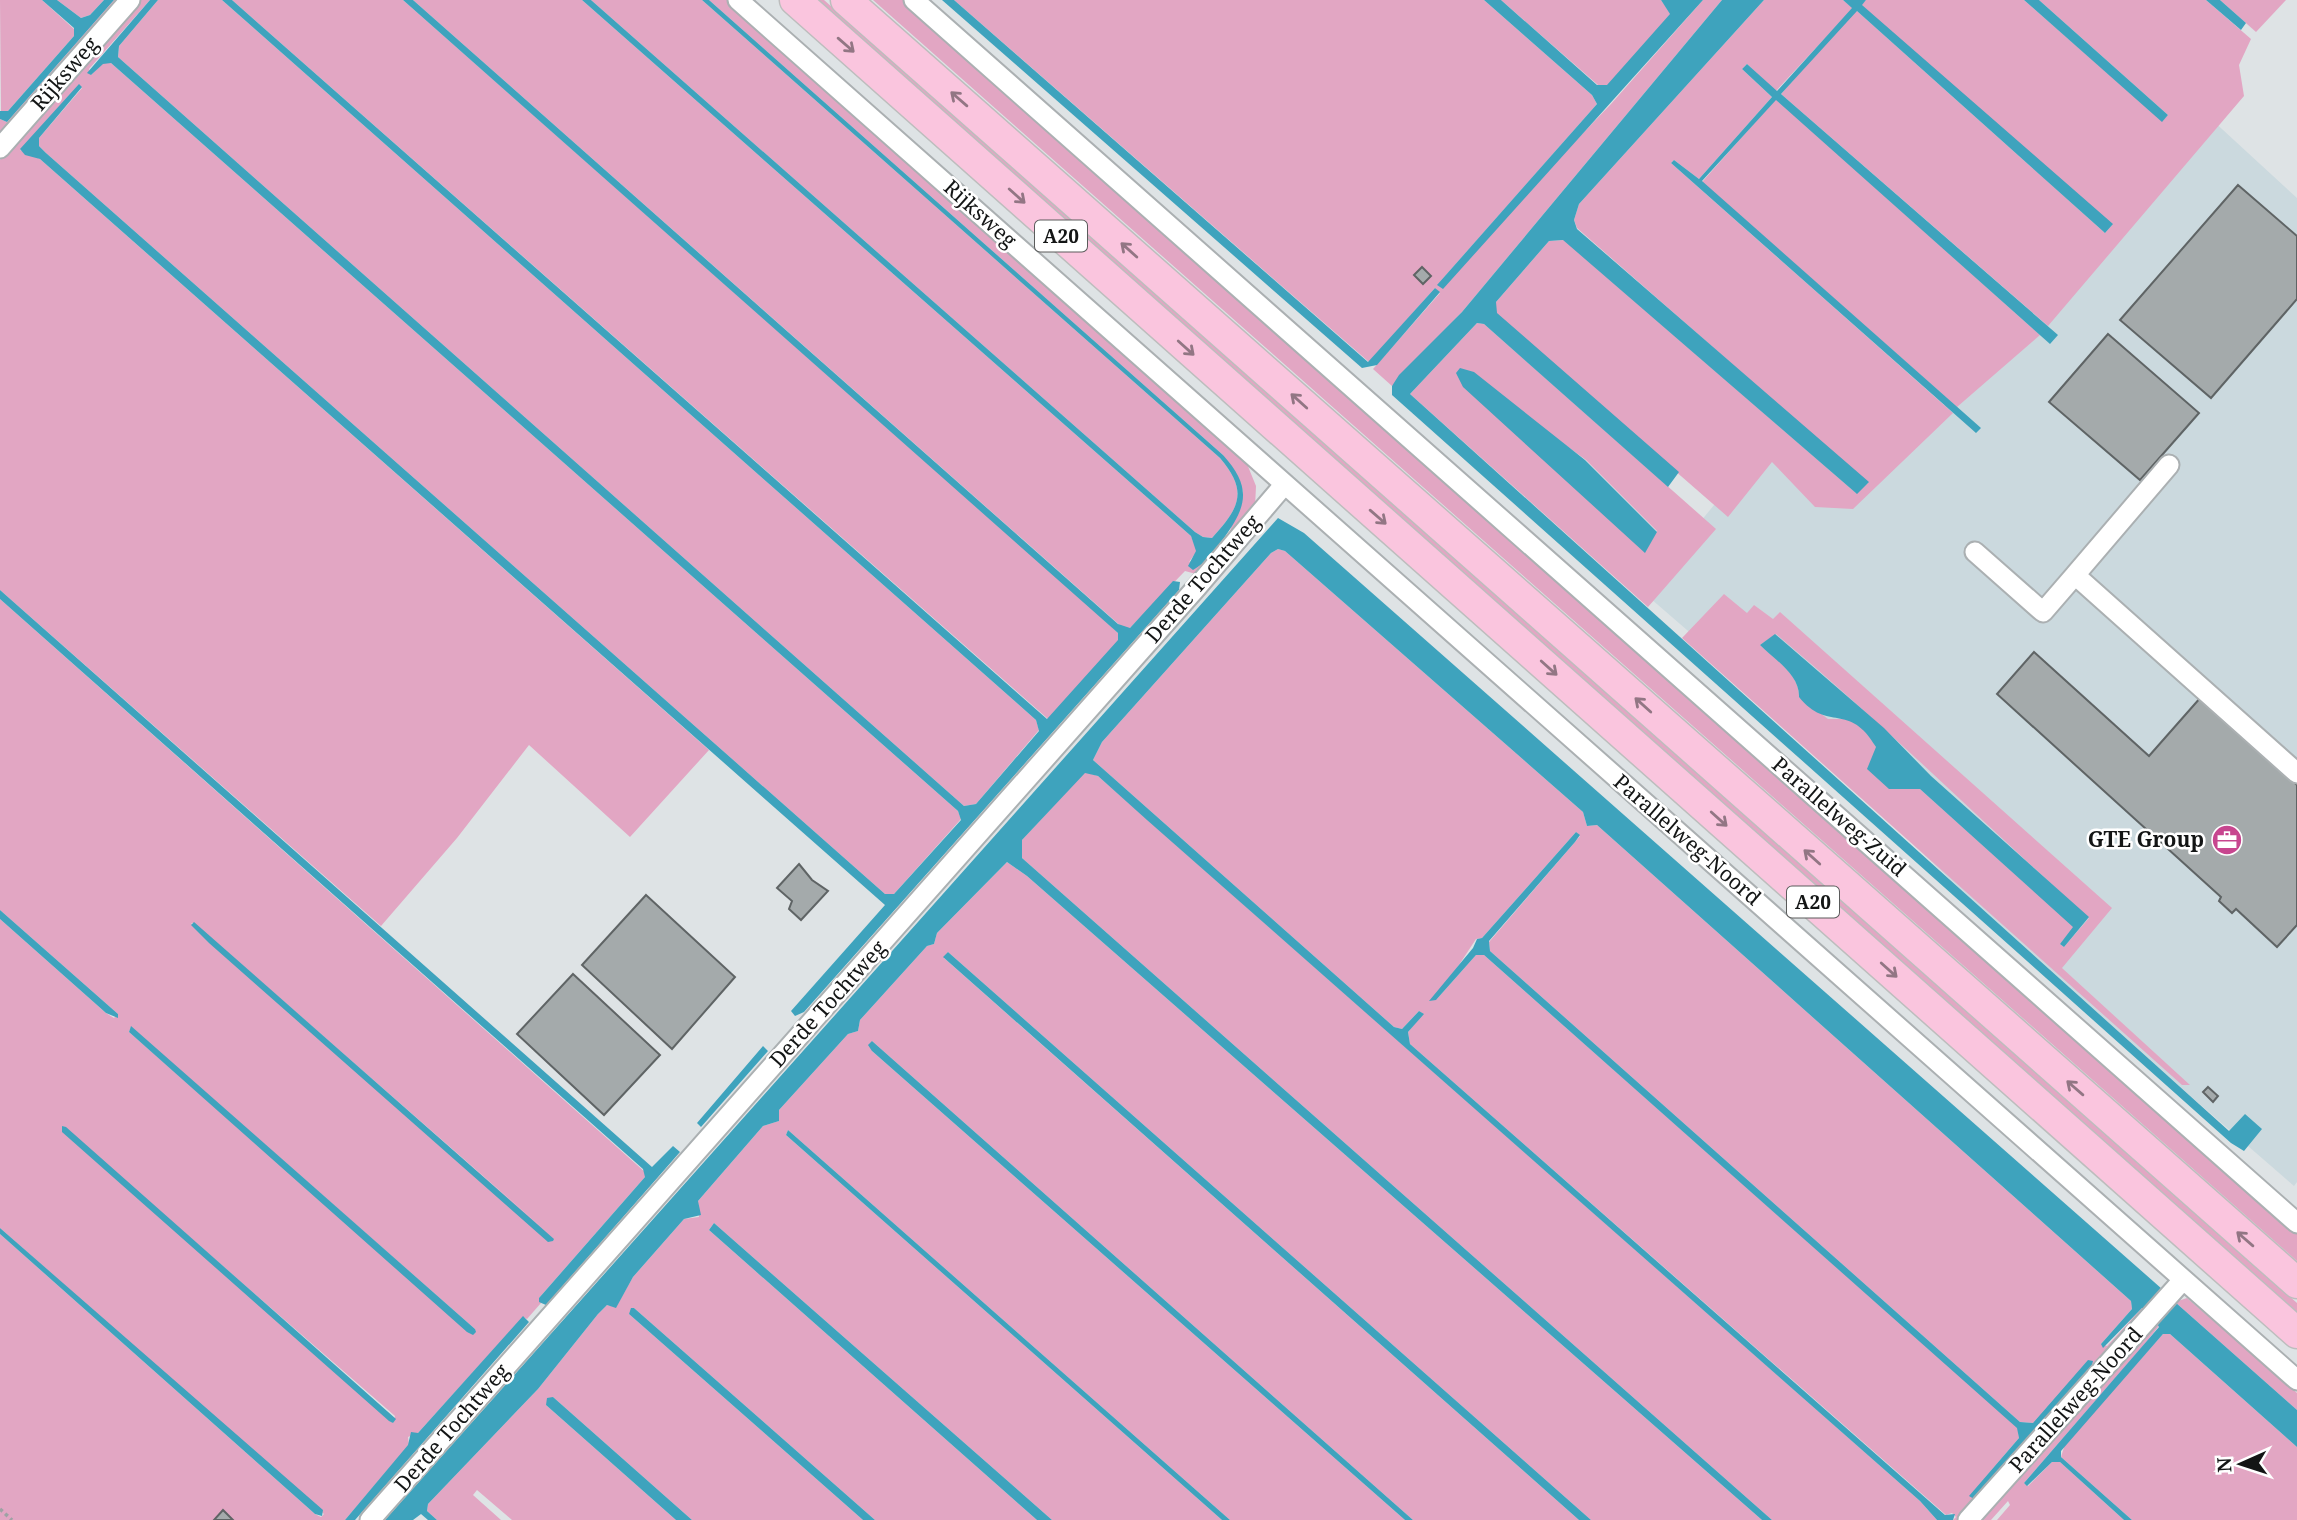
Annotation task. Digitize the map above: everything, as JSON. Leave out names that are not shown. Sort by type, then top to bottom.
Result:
[{"type":"highway","name":"Rijksweg","points":[[795,0],[2297,1333]]},
{"type":"highway","name":"A20","points":[[846,0],[2297,1283]]},
{"type":"street","name":"Rijksweg","points":[[0,148],[130,0]]},
{"type":"street","name":"Rijksweg","points":[[738,0],[1284,485]]},
{"type":"street","name":"Parallelweg-Zuid","points":[[914,0],[2297,1223]]},
{"type":"street","points":[[1975,552],[2043,612],[2169,465]]},
{"type":"street","name":"Parallelweg-Noord","points":[[1284,485],[2179,1284],[2297,1380]]},
{"type":"street","name":"Derde Tochtweg","points":[[370,1520],[1188,597],[1284,485]]},
{"type":"street","points":[[2075,575],[2297,773]]},
{"type":"street","name":"Parallelweg-Noord","points":[[1968,1520],[2179,1284]]},
{"type":"path","points":[[0,1509],[12,1520]]},
{"type":"shaded area","points":[[0,0],[42,0],[74,29],[74,36],[8,111],[1,112]]},
{"type":"shaded area","points":[[57,0],[104,0],[90,15],[81,18]]},
{"type":"shaded area","points":[[114,0],[121,0],[0,139],[0,119],[7,122]]},
{"type":"shaded area","points":[[137,0],[150,0],[89,69],[91,75],[103,63],[111,63],[958,811],[961,819],[894,894],[885,894],[46,153],[39,146],[39,138],[82,88],[79,85],[20,150],[40,159],[709,750],[630,837],[529,745],[457,838],[381,926],[0,590],[0,160]]},
{"type":"shaded area","points":[[158,0],[222,0],[1036,720],[1039,730],[976,804],[964,806],[118,57],[119,46]]},
{"type":"shaded area","points":[[232,0],[403,0],[1101,617],[1118,633],[1119,640],[1048,719]]},
{"type":"shaded area","points":[[413,0],[582,0],[1191,536],[1197,551],[1189,562],[1215,550],[1230,531],[1243,491],[1223,455],[709,0],[727,0],[1245,459],[1256,486],[1255,507],[1196,574],[1185,571],[1130,628],[1123,628]]},
{"type":"shaded area","points":[[591,0],[702,0],[1220,458],[1235,481],[1237,490],[1237,500],[1229,518],[1212,538],[1195,532]]},
{"type":"shaded area","points":[[810,0],[824,0],[2297,1303],[2297,1316]]},
{"type":"shaded area","points":[[873,0],[904,0],[2297,1234],[2297,1261]]},
{"type":"shaded area","points":[[954,0],[1484,0],[1592,95],[1597,104],[1438,284],[1611,104],[1703,0],[1722,0],[1462,312],[1392,386],[1373,369],[1440,293],[1435,288],[1369,362]]},
{"type":"shaded area","points":[[1501,0],[1661,0],[1671,14],[1608,85],[1598,85]]},
{"type":"shaded area","points":[[1764,0],[1843,0],[1853,8],[1776,91],[1747,64],[1742,69],[1772,97],[1699,179],[1674,160],[1671,163],[1953,413],[1853,509],[1815,507],[1772,462],[1728,517],[1511,328],[1496,313],[1496,302],[1549,241],[1564,240],[1856,493],[1868,483],[1577,228],[1574,220],[1579,204]]},
{"type":"shaded area","points":[[1866,0],[2024,0],[2162,121],[2168,115],[2039,0],[2206,0],[2251,39],[2239,65],[2244,96],[2048,326],[1781,94],[1856,10],[2105,233],[2112,225],[1861,5]]},
{"type":"shaded area","points":[[2220,0],[2286,0],[2256,32]]},
{"type":"shaded area","points":[[1776,99],[2040,335],[1957,407],[1702,182]]},
{"type":"shaded area","points":[[2210,118],[2297,198],[2297,1182],[2294,1186],[2043,968],[1702,643],[1643,592],[1772,434],[1854,502]]},
{"type":"shaded area","points":[[1477,323],[1484,324],[1716,529],[1648,607],[1410,394]],"holes":[[[1546,431],[1586,460],[1657,531],[1645,552],[1569,481]]]},
{"type":"shaded area","points":[[1278,549],[1285,551],[1583,812],[1587,826],[1597,825],[2131,1301],[2132,1309],[2101,1344],[2107,1346],[2142,1308],[2149,1309],[1963,1520],[1953,1520],[1956,1517],[1952,1513],[1946,1515],[1410,1044],[1408,1032],[1423,1014],[1419,1011],[1402,1029],[1394,1027],[1093,760],[1102,742],[1271,553]],"holes":[[[1576,832],[1580,836],[1489,942],[1490,951],[2020,1422],[2033,1423],[1970,1495],[2019,1438],[2018,1428],[1484,955],[1476,955],[1436,1000],[1476,939],[1482,938]]]},
{"type":"shaded area","points":[[1724,594],[1747,613],[1754,605],[1773,619],[1780,612],[2112,908],[2062,968],[2190,1085],[2182,1085],[1682,638]],"holes":[[[1776,634],[2089,918],[2064,947],[2060,944],[2074,927],[1920,789],[1876,747],[1866,731],[1851,719],[1828,719],[1799,697],[1791,675],[1760,645]]]},
{"type":"shaded area","points":[[0,599],[645,1172],[645,1177],[539,1298],[541,1303],[527,1319],[523,1317],[418,1433],[408,1437],[409,1445],[345,1520],[0,1520],[0,1234],[315,1514],[321,1517],[324,1514],[0,1228],[0,919],[106,1013],[114,1018],[118,1014],[0,910]],"holes":[[[191,923],[194,923],[554,1238]],[[131,1027],[475,1329],[473,1334],[129,1032]],[[62,1126],[395,1416],[393,1423],[63,1132]]]},
{"type":"shaded area","points":[[1085,772],[1098,776],[1920,1501],[1937,1520],[1772,1520],[1022,858],[1022,840]]},
{"type":"shaded area","points":[[1007,862],[1027,876],[1762,1520],[1591,1520],[948,952],[944,958],[1579,1520],[1413,1520],[872,1041],[872,1051],[1405,1520],[1230,1520],[788,1130],[786,1135],[1222,1520],[1052,1520],[714,1223],[709,1230],[1037,1520],[875,1520],[634,1308],[629,1314],[863,1520],[692,1520],[553,1397],[546,1405],[676,1520],[512,1520],[477,1490],[473,1495],[501,1520],[437,1520],[427,1511],[428,1504],[538,1389],[598,1314],[607,1305],[616,1307],[633,1277],[684,1219],[699,1217],[698,1201],[763,1126],[779,1121],[779,1110],[848,1034],[858,1031],[860,1020],[927,946],[934,944],[937,933]]},
{"type":"shaded area","points":[[2187,1298],[2297,1393],[2297,1410],[2175,1302]]},
{"type":"shaded area","points":[[2158,1316],[2159,1326],[2143,1346],[2024,1483],[2028,1486],[2052,1462],[2060,1462],[2124,1520],[1997,1520],[2010,1505],[2008,1501],[1991,1520],[1974,1520]]},
{"type":"shaded area","points":[[2163,1334],[2170,1334],[2297,1447],[2297,1520],[2132,1520],[2061,1457],[2065,1444]]},
{"type":"water","points":[[42,0],[57,0],[81,18],[90,15],[104,0],[114,0],[7,122],[0,119],[0,111],[8,111],[74,36],[74,28]]},
{"type":"water","points":[[150,0],[158,0],[119,46],[118,57],[964,806],[976,804],[1039,731],[1036,720],[222,0],[232,0],[1047,719],[1118,640],[1118,633],[403,0],[413,0],[1118,624],[1130,628],[1173,581],[1180,582],[1179,590],[804,1012],[795,1016],[791,1011],[885,905],[40,159],[25,155],[20,149],[79,84],[82,87],[39,138],[39,146],[885,894],[894,894],[961,820],[958,811],[111,63],[103,64],[91,75],[87,73]]},
{"type":"water","points":[[582,0],[591,0],[1203,537],[1212,538],[1229,518],[1237,500],[1235,481],[1220,458],[702,0],[709,0],[1223,455],[1239,477],[1243,496],[1232,527],[1210,556],[1193,570],[1188,566],[1196,551],[1191,536]]},
{"type":"water","points":[[942,0],[954,0],[1368,362],[1435,288],[1440,292],[1377,365],[1362,368]]},
{"type":"water","points":[[1484,0],[1501,0],[1597,85],[1607,85],[1670,14],[1661,0],[1703,0],[1443,289],[1437,285],[1597,104],[1592,95]]},
{"type":"water","points":[[1722,0],[1764,0],[1579,204],[1574,220],[1577,229],[1869,482],[1857,494],[1563,240],[1549,241],[1496,302],[1497,313],[1679,472],[1668,487],[1484,324],[1477,323],[1410,394],[2229,1131],[2245,1114],[2262,1129],[2244,1151],[2231,1143],[1392,395],[1392,386],[1399,375],[1462,312]]},
{"type":"water","points":[[1843,0],[1866,0],[1862,5],[2113,224],[2105,233],[1857,11],[1781,94],[2058,335],[2050,344],[1776,100],[1702,181],[1981,428],[1976,433],[1671,163],[1674,160],[1699,179],[1772,97],[1742,69],[1747,64],[1777,91],[1852,8]]},
{"type":"water","points":[[2024,0],[2039,0],[2168,115],[2162,122]]},
{"type":"water","points":[[2206,0],[2220,0],[2246,23],[2241,30]]},
{"type":"water","points":[[1460,368],[1474,372],[1585,460],[1657,532],[1645,553],[1463,387],[1456,373]]},
{"type":"water","points":[[1278,518],[1304,533],[2162,1289],[2161,1295],[2175,1302],[2297,1410],[2297,1447],[2170,1334],[2163,1334],[2061,1451],[2061,1457],[2132,1520],[2124,1520],[2060,1462],[2052,1462],[2027,1486],[2024,1483],[2159,1327],[2149,1309],[2142,1308],[2103,1348],[2101,1344],[2132,1309],[2131,1301],[1597,825],[1587,826],[1583,812],[1285,551],[1278,549],[1271,553],[1102,742],[1093,760],[1394,1027],[1402,1029],[1419,1011],[1424,1014],[1408,1032],[1410,1044],[1945,1515],[1955,1514],[1953,1520],[1937,1520],[1920,1501],[1098,776],[1085,773],[1022,840],[1022,858],[1772,1520],[1762,1520],[1027,876],[1007,862],[937,933],[934,944],[927,946],[860,1020],[858,1031],[848,1034],[779,1110],[779,1121],[763,1126],[698,1201],[701,1215],[684,1219],[633,1277],[616,1308],[607,1305],[598,1314],[538,1389],[428,1504],[427,1511],[437,1520],[428,1520],[421,1514],[413,1520],[385,1520]]},
{"type":"water","points":[[0,590],[652,1167],[673,1146],[680,1152],[546,1305],[539,1302],[539,1298],[645,1177],[643,1169],[0,599]]},
{"type":"water","points":[[1775,634],[1884,728],[1931,776],[2089,917],[2064,947],[2060,944],[2073,927],[1920,789],[1889,789],[1867,769],[1876,747],[1857,725],[1819,714],[1799,697],[1791,675],[1760,645]]},
{"type":"water","points":[[1576,832],[1580,835],[1575,842],[1489,941],[1490,951],[2020,1422],[2033,1423],[2088,1360],[2093,1361],[2091,1368],[1974,1499],[1969,1496],[2019,1438],[2017,1428],[1484,955],[1476,955],[1436,1000],[1429,1001],[1473,948],[1477,939],[1482,938]]},
{"type":"water","points":[[0,910],[118,1014],[118,1018],[106,1013],[0,919]]},
{"type":"water","points":[[194,922],[554,1239],[553,1241],[548,1242],[209,943],[191,925]]},
{"type":"water","points":[[948,952],[1591,1520],[1579,1520],[943,957]]},
{"type":"water","points":[[131,1026],[476,1332],[473,1335],[467,1332],[129,1032]]},
{"type":"water","points":[[872,1041],[1413,1520],[1405,1520],[872,1051],[868,1045]]},
{"type":"water","points":[[763,1046],[768,1051],[701,1127],[697,1123]]},
{"type":"water","points":[[62,1126],[396,1419],[393,1423],[62,1132]]},
{"type":"water","points":[[788,1130],[1230,1520],[1222,1520],[786,1135]]},
{"type":"water","points":[[714,1223],[1052,1520],[1037,1520],[709,1230]]},
{"type":"water","points":[[0,1228],[323,1510],[322,1516],[315,1514],[0,1234]]},
{"type":"water","points":[[631,1308],[875,1520],[863,1520],[629,1314]]},
{"type":"water","points":[[523,1316],[529,1322],[355,1520],[345,1520],[408,1445],[411,1432],[418,1433]]},
{"type":"water","points":[[553,1397],[692,1520],[676,1520],[546,1405],[547,1398]]},
{"type":"building","points":[[2238,185],[2297,236],[2297,299],[2211,398],[2120,320]]},
{"type":"building","points":[[1422,267],[1431,276],[1423,284],[1414,275]]},
{"type":"building","points":[[2108,334],[2199,413],[2140,480],[2049,402]]},
{"type":"building","points":[[2034,652],[2149,756],[2201,697],[2297,785],[2297,925],[2277,947],[2236,909],[2232,913],[2219,901],[2221,897],[1997,694]]},
{"type":"building","points":[[799,864],[812,880],[828,891],[801,920],[789,909],[792,901],[777,888]]},
{"type":"building","points":[[646,895],[735,977],[672,1049],[582,965]]},
{"type":"building","points":[[573,974],[660,1055],[604,1115],[517,1034]]},
{"type":"building","points":[[2208,1087],[2218,1096],[2213,1102],[2203,1092]]},
{"type":"building","points":[[223,1510],[233,1520],[214,1520]]},
{"type":"place","name":"GTE Group","points":[[2227,840]]}]
